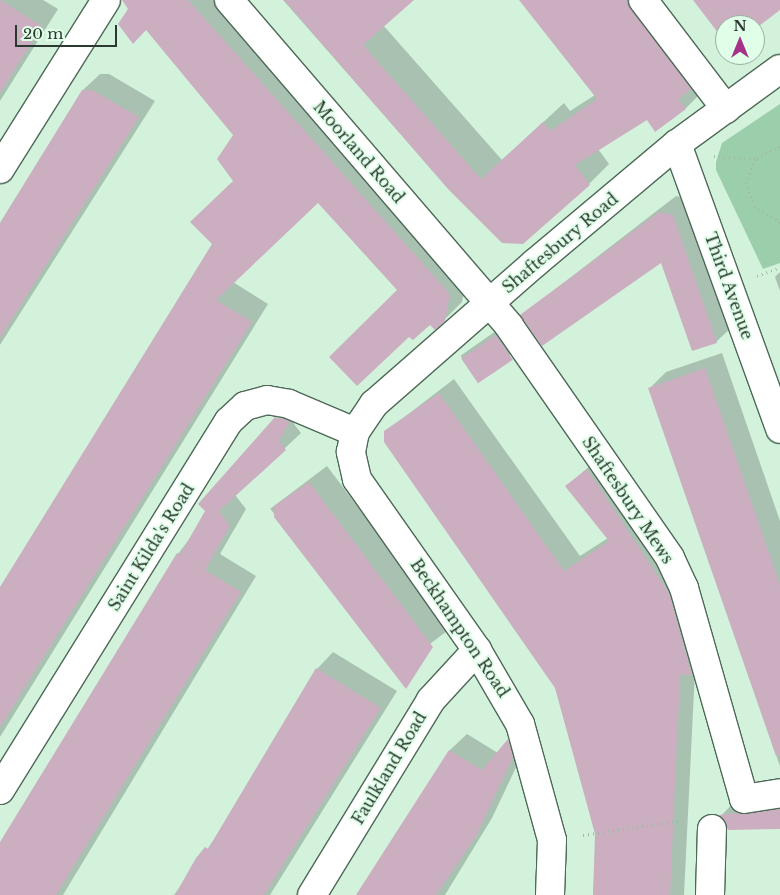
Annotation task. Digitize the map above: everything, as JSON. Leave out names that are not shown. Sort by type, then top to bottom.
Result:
[{"type":"street","points":[[0,169],[106,0]]},
{"type":"street","name":"Moorland Road","points":[[229,0],[488,304]]},
{"type":"street","points":[[643,0],[726,109]]},
{"type":"street","name":"Shaftesbury Road","points":[[355,432],[374,404],[488,304],[677,144],[780,69]]},
{"type":"street","name":"Third Avenue","points":[[677,144],[780,429]]},
{"type":"street","name":"Shaftesbury Mews","points":[[488,304],[509,326],[670,558],[684,588],[744,800],[780,793]]},
{"type":"street","name":"Saint Kilda's Road","points":[[0,790],[229,421],[245,406],[267,400],[289,404],[355,432]]},
{"type":"street","name":"Beckhampton Road","points":[[355,432],[351,452],[357,479],[477,650],[520,724],[552,840],[550,895]]},
{"type":"street","name":"Faulkland Road","points":[[312,895],[431,700],[477,650]]},
{"type":"street","points":[[703,824],[710,895]]},
{"type":"path","points":[[780,146],[756,158],[746,182],[754,206],[780,222]]},
{"type":"path","points":[[552,840],[703,824]]},
{"type":"green space","points":[[780,104],[780,263],[763,269],[716,170],[716,162],[722,143]]},
{"type":"building","points":[[0,0],[42,26],[0,93]]},
{"type":"building","points":[[122,0],[188,0],[450,294],[445,321],[435,330],[430,325],[413,340],[409,337],[357,386],[329,357],[397,290],[318,203],[216,300],[252,322],[0,727],[0,587],[212,244],[190,222],[233,181],[217,159],[233,135],[146,30],[133,44],[118,24],[128,9]]},
{"type":"building","points":[[284,0],[414,0],[363,45],[481,179],[543,122],[550,131],[597,99],[519,0],[626,0],[691,89],[678,99],[686,109],[655,132],[647,120],[575,165],[590,185],[523,244],[502,243],[448,189]]},
{"type":"building","points":[[693,0],[780,0],[780,10],[765,21],[765,15],[715,15],[715,29]]},
{"type":"building","points":[[82,90],[92,90],[139,117],[0,338],[0,223]]},
{"type":"building","points":[[659,212],[673,215],[717,343],[692,351],[661,263],[542,346],[520,315]]},
{"type":"building","points":[[496,335],[513,360],[478,383],[461,358]]},
{"type":"building","points":[[705,368],[780,585],[780,755],[776,756],[648,388]]},
{"type":"building","points":[[439,393],[564,571],[609,541],[565,486],[587,469],[669,593],[692,675],[680,675],[670,895],[593,895],[595,834],[555,688],[384,442],[384,431]]},
{"type":"building","points":[[275,417],[290,421],[279,441],[286,450],[219,511],[230,526],[205,570],[241,592],[56,895],[0,895],[0,842],[177,553],[180,555],[205,511],[198,504]]},
{"type":"building","points":[[309,482],[433,647],[406,689],[274,517],[274,506]]},
{"type":"building","points":[[316,668],[381,708],[264,895],[175,895],[196,858],[205,847],[208,849]]},
{"type":"building","points":[[508,739],[513,757],[476,836],[436,895],[356,895],[449,750],[482,770]]},
{"type":"building","points":[[780,809],[780,829],[728,830],[719,815]]}]
